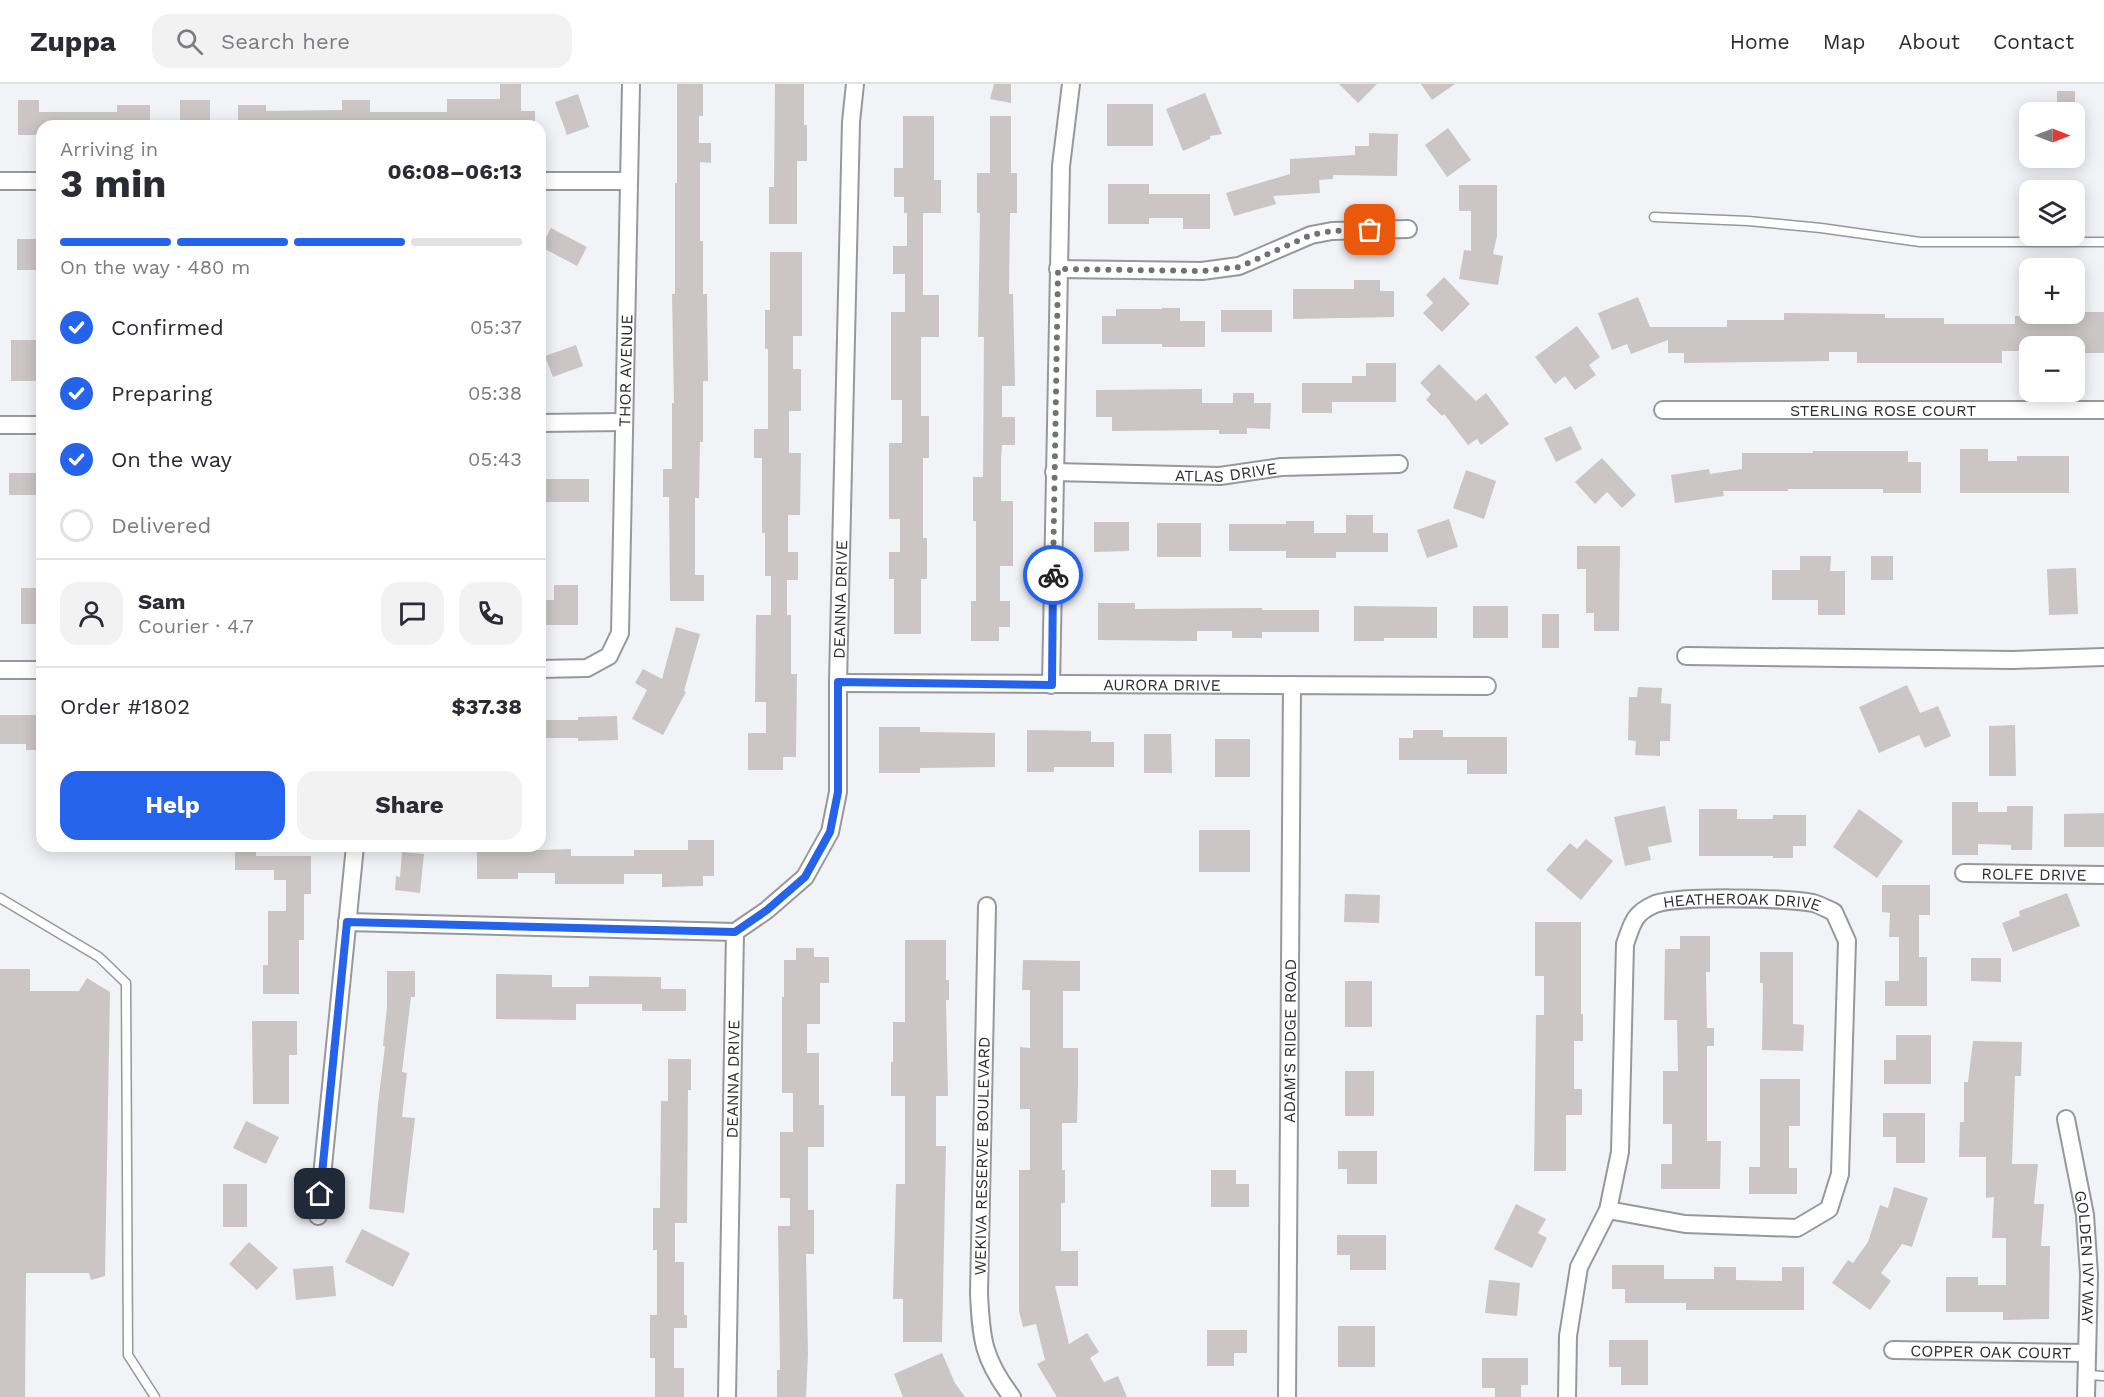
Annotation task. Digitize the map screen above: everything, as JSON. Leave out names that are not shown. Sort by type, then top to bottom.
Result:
[{"type":"street","name":"THOR AVENUE","points":[[546,669],[587,668],[609,656],[620,633],[631,84]]},
{"type":"street","name":"DEANNA DRIVE","points":[[727,1397],[735,932],[767,910],[805,877],[830,832],[838,792],[838,682],[851,122],[855,84]]},
{"type":"street","points":[[1052,685],[1061,166],[1071,84]]},
{"type":"street","points":[[0,181],[36,181]]},
{"type":"street","points":[[546,181],[629,181]]},
{"type":"street","points":[[1058,269],[1203,271],[1239,267],[1311,235],[1332,231],[1408,229]]},
{"type":"street","name":"STERLING ROSE COURT","points":[[1663,410],[2104,410]]},
{"type":"street","points":[[546,423],[624,422]]},
{"type":"street","points":[[0,425],[36,425]]},
{"type":"street","name":"ATLAS DRIVE","points":[[1054,472],[1220,476],[1281,467],[1399,464]]},
{"type":"street","points":[[1686,656],[2013,660],[2104,657]]},
{"type":"street","points":[[0,670],[36,669]]},
{"type":"street","name":"AURORA DRIVE","points":[[838,682],[1487,686]]},
{"type":"street","name":"ADAM'S RIDGE ROAD","points":[[1287,1397],[1292,686]]},
{"type":"street","points":[[318,1216],[354,852]]},
{"type":"street","name":"ROLFE DRIVE","points":[[1964,873],[2104,875]]},
{"type":"street","name":"HEATHEROAK DRIVE","points":[[1567,1397],[1568,1336],[1579,1267],[1608,1210],[1620,1152],[1625,944],[1635,917],[1654,903],[1681,898],[1794,900],[1815,903],[1834,912],[1847,941],[1840,1174],[1829,1209],[1797,1228],[1685,1224],[1608,1210]]},
{"type":"street","name":"WEKIVA RESERVE BOULEVARD","points":[[987,906],[979,1281],[981,1329],[986,1355],[1012,1397]]},
{"type":"street","points":[[347,922],[735,932]]},
{"type":"street","name":"GOLDEN IVY WAY","points":[[2066,1119],[2085,1215],[2089,1274],[2086,1397]]},
{"type":"street","name":"COPPER OAK COURT","points":[[1893,1350],[2087,1353]]},
{"type":"lane","points":[[1654,217],[1748,221],[1920,242],[2104,242]]},
{"type":"lane","points":[[0,898],[99,957],[126,983],[128,1355],[155,1397]]},
{"type":"lane","points":[[2086,1376],[2104,1376]]},
{"type":"building","points":[[500,84],[521,84],[521,111],[535,111],[535,120],[238,120],[238,105],[266,105],[266,111],[342,110],[342,100],[370,100],[370,112],[447,112],[447,99],[500,99]]},
{"type":"building","points":[[677,84],[703,84],[703,116],[699,116],[699,143],[711,143],[711,163],[700,162],[700,241],[703,241],[703,294],[707,294],[708,381],[703,381],[703,442],[700,442],[699,498],[695,498],[695,575],[704,575],[704,601],[670,601],[669,497],[663,497],[663,469],[672,469],[672,403],[674,403],[672,294],[675,294]]},
{"type":"building","points":[[775,84],[804,84],[807,161],[797,161],[797,224],[769,224],[769,187],[774,187]]},
{"type":"building","points":[[994,84],[1011,84],[1011,103],[990,99]]},
{"type":"building","points":[[1339,84],[1377,84],[1358,103]]},
{"type":"building","points":[[1421,84],[1455,84],[1432,100]]},
{"type":"building","points":[[2057,91],[2075,91],[2075,102],[2057,102]]},
{"type":"building","points":[[1205,93],[1222,134],[1210,136],[1210,139],[1183,151],[1166,109]]},
{"type":"building","points":[[578,94],[589,127],[567,135],[555,102]]},
{"type":"building","points":[[18,100],[39,100],[39,112],[117,112],[117,105],[150,105],[150,120],[36,120],[36,135],[18,135]]},
{"type":"building","points":[[180,100],[210,100],[210,120],[180,120]]},
{"type":"building","points":[[1107,104],[1153,104],[1153,146],[1107,146]]},
{"type":"building","points":[[903,116],[934,116],[934,180],[941,180],[941,213],[923,213],[923,295],[939,295],[939,337],[921,337],[921,416],[929,416],[929,458],[923,458],[923,538],[927,538],[927,579],[921,579],[921,634],[894,634],[894,579],[889,579],[889,552],[900,552],[900,519],[889,519],[889,443],[902,443],[902,400],[891,400],[891,312],[905,312],[905,274],[893,274],[893,246],[907,246],[907,213],[904,213],[904,197],[894,197],[894,168],[903,168]]},
{"type":"building","points":[[990,116],[1011,116],[1011,173],[1017,173],[1017,213],[1010,213],[1009,294],[1013,294],[1015,386],[1002,386],[1002,417],[1015,417],[1015,445],[1002,445],[1001,459],[1001,501],[1013,501],[1013,566],[1000,566],[1000,601],[1010,601],[1010,627],[999,627],[999,641],[971,641],[971,601],[976,601],[976,521],[973,521],[973,477],[983,477],[984,337],[978,337],[980,213],[977,213],[977,173],[990,173]]},
{"type":"building","points":[[1448,128],[1471,160],[1447,177],[1425,145]]},
{"type":"building","points":[[1369,133],[1398,134],[1397,176],[1333,175],[1333,179],[1319,180],[1320,193],[1273,196],[1276,204],[1234,216],[1226,193],[1290,174],[1290,159],[1355,155],[1355,146],[1369,146]]},
{"type":"building","points":[[1108,184],[1149,184],[1149,194],[1210,194],[1210,229],[1183,229],[1183,218],[1149,218],[1149,224],[1108,224]]},
{"type":"building","points":[[1459,185],[1497,185],[1497,236],[1493,254],[1503,256],[1498,285],[1459,279],[1464,250],[1471,251],[1471,211],[1459,211]]},
{"type":"building","points":[[551,228],[587,247],[577,266],[546,250],[546,238]]},
{"type":"building","points":[[17,239],[36,239],[36,270],[17,270]]},
{"type":"building","points":[[770,252],[802,252],[802,336],[793,336],[793,369],[801,369],[801,411],[789,411],[789,453],[801,453],[800,515],[788,515],[788,552],[798,552],[798,580],[787,580],[787,615],[791,615],[791,674],[797,674],[796,757],[783,757],[783,770],[748,770],[748,733],[766,733],[766,702],[755,702],[756,615],[771,615],[771,576],[765,576],[765,533],[762,533],[762,458],[754,458],[754,429],[768,429],[768,349],[765,349],[765,310],[770,310]]},
{"type":"building","points":[[1444,277],[1470,304],[1442,332],[1423,313],[1433,303],[1426,295]]},
{"type":"building","points":[[1354,280],[1380,280],[1380,291],[1394,291],[1394,317],[1293,319],[1293,289],[1354,289]]},
{"type":"building","points":[[1638,297],[1650,327],[1727,327],[1727,320],[1784,320],[1784,313],[1885,314],[1885,318],[1944,318],[1944,324],[2015,324],[2015,316],[2019,316],[2019,324],[2085,324],[2085,312],[2104,312],[2104,353],[2085,353],[2085,336],[2019,336],[2019,351],[2002,351],[2002,363],[1857,363],[1857,352],[1829,352],[1829,361],[1684,363],[1684,353],[1668,353],[1668,340],[1631,354],[1627,344],[1612,350],[1598,313]]},
{"type":"building","points":[[1180,308],[1180,321],[1205,321],[1205,347],[1102,344],[1102,316],[1116,316],[1116,309]]},
{"type":"building","points":[[1221,310],[1272,310],[1272,332],[1221,332]]},
{"type":"building","points":[[1577,326],[1600,357],[1589,365],[1596,375],[1575,390],[1565,376],[1555,384],[1535,357]]},
{"type":"building","points":[[11,340],[36,340],[36,381],[11,381]]},
{"type":"building","points":[[576,345],[583,366],[553,377],[546,356]]},
{"type":"building","points":[[1366,363],[1396,363],[1396,402],[1332,402],[1332,413],[1302,413],[1302,383],[1352,383],[1352,376],[1366,376]]},
{"type":"building","points":[[1439,364],[1476,401],[1486,393],[1509,424],[1481,445],[1477,439],[1468,445],[1444,414],[1442,416],[1426,400],[1431,394],[1420,383]]},
{"type":"building","points":[[1202,389],[1202,403],[1233,403],[1233,393],[1254,393],[1254,403],[1271,403],[1270,429],[1247,428],[1247,434],[1219,434],[1219,430],[1112,431],[1112,417],[1096,417],[1096,390]]},
{"type":"building","points":[[1571,426],[1582,449],[1556,462],[1544,438]]},
{"type":"building","points":[[1960,449],[1988,449],[1988,461],[2017,461],[2017,456],[2069,456],[2069,493],[1960,493]]},
{"type":"building","points":[[1813,451],[1908,451],[1908,462],[1921,462],[1921,493],[1883,493],[1883,489],[1723,491],[1724,496],[1675,503],[1671,475],[1709,469],[1710,474],[1742,469],[1742,453],[1813,453]]},
{"type":"building","points":[[1602,458],[1636,495],[1622,508],[1607,492],[1595,504],[1575,482]]},
{"type":"building","points":[[1466,470],[1496,481],[1484,519],[1453,508]]},
{"type":"building","points":[[9,473],[36,473],[36,495],[9,495]]},
{"type":"building","points":[[546,479],[589,479],[589,502],[546,502]]},
{"type":"building","points":[[1346,515],[1373,515],[1373,533],[1388,533],[1388,552],[1336,552],[1336,558],[1286,558],[1286,551],[1229,551],[1229,524],[1286,524],[1286,521],[1314,521],[1314,533],[1346,533]]},
{"type":"building","points":[[1449,519],[1458,547],[1427,558],[1417,530]]},
{"type":"building","points":[[1094,522],[1129,522],[1129,551],[1094,552]]},
{"type":"building","points":[[1157,523],[1201,523],[1201,557],[1157,557]]},
{"type":"building","points":[[1577,546],[1620,546],[1619,631],[1594,631],[1594,613],[1586,613],[1586,569],[1577,569]]},
{"type":"building","points":[[1800,556],[1831,556],[1830,571],[1845,571],[1845,615],[1818,615],[1818,600],[1772,600],[1772,570],[1800,570]]},
{"type":"building","points":[[1871,556],[1893,556],[1893,580],[1871,580]]},
{"type":"building","points":[[2076,568],[2078,614],[2049,615],[2047,569]]},
{"type":"building","points":[[554,585],[578,585],[578,625],[546,625],[546,600],[554,600]]},
{"type":"building","points":[[21,588],[36,588],[36,624],[21,624]]},
{"type":"building","points":[[1098,603],[1135,603],[1135,609],[1319,610],[1319,632],[1262,632],[1262,638],[1232,638],[1232,631],[1197,631],[1197,641],[1098,640]]},
{"type":"building","points":[[1354,606],[1437,607],[1437,638],[1384,638],[1384,641],[1354,641]]},
{"type":"building","points":[[1473,606],[1508,606],[1508,638],[1473,638]]},
{"type":"building","points":[[1542,614],[1559,614],[1559,648],[1542,648]]},
{"type":"building","points":[[676,627],[700,634],[684,691],[686,692],[663,735],[632,719],[647,690],[635,683],[643,669],[662,679]]},
{"type":"building","points":[[1907,685],[1920,713],[1938,706],[1951,736],[1925,748],[1919,735],[1879,753],[1859,707]]},
{"type":"building","points":[[1638,687],[1662,688],[1661,703],[1671,704],[1670,741],[1660,741],[1660,756],[1635,755],[1636,741],[1628,740],[1629,697],[1637,697]]},
{"type":"building","points":[[0,715],[36,715],[36,750],[26,750],[26,744],[0,744]]},
{"type":"building","points":[[617,716],[618,740],[578,741],[578,738],[546,738],[546,720],[578,720],[578,717]]},
{"type":"building","points":[[2015,725],[2016,776],[1989,776],[1989,726]]},
{"type":"building","points":[[879,727],[920,727],[920,732],[995,733],[995,767],[920,768],[920,773],[879,773]]},
{"type":"building","points":[[1027,730],[1091,731],[1091,742],[1114,742],[1114,767],[1054,767],[1054,772],[1027,772]]},
{"type":"building","points":[[1413,730],[1443,730],[1443,737],[1507,737],[1507,774],[1467,774],[1467,760],[1399,760],[1399,738],[1413,738]]},
{"type":"building","points":[[1144,734],[1171,734],[1172,773],[1144,773]]},
{"type":"building","points":[[1215,739],[1250,739],[1250,777],[1215,777]]},
{"type":"building","points":[[1952,802],[1978,802],[1978,812],[2007,812],[2007,806],[2033,806],[2032,850],[2011,850],[2011,845],[1978,844],[1978,855],[1952,855]]},
{"type":"building","points":[[1665,806],[1672,842],[1648,847],[1651,860],[1625,866],[1614,817]]},
{"type":"building","points":[[1699,809],[1737,809],[1737,819],[1773,819],[1773,815],[1806,815],[1806,846],[1793,846],[1793,858],[1699,856]]},
{"type":"building","points":[[1859,809],[1903,841],[1877,878],[1833,847]]},
{"type":"building","points":[[2104,813],[2104,847],[2064,847],[2064,814]]},
{"type":"building","points":[[1199,830],[1250,830],[1250,872],[1199,872]]},
{"type":"building","points":[[1586,839],[1613,861],[1581,900],[1546,870],[1570,843],[1577,849]]},
{"type":"building","points":[[688,840],[714,840],[714,876],[703,876],[703,886],[662,887],[662,874],[624,874],[624,884],[555,884],[555,873],[518,873],[518,879],[477,879],[477,852],[546,852],[546,850],[571,849],[571,856],[634,856],[634,850],[688,850]]},
{"type":"building","points":[[235,852],[256,852],[256,856],[311,856],[311,894],[304,894],[304,940],[299,940],[299,994],[263,994],[263,965],[268,965],[268,911],[286,911],[286,880],[274,880],[274,870],[235,870]]},
{"type":"building","points":[[402,852],[424,854],[420,893],[395,890],[396,876],[400,877]]},
{"type":"building","points":[[1882,885],[1930,885],[1930,915],[1919,915],[1919,957],[1927,957],[1927,1006],[1885,1006],[1885,981],[1899,981],[1899,937],[1889,937],[1890,913],[1882,912]]},
{"type":"building","points":[[2067,893],[2080,926],[2013,952],[2002,923],[2020,916],[2019,911]]},
{"type":"building","points":[[1345,894],[1380,895],[1379,923],[1344,922]]},
{"type":"building","points":[[1535,922],[1581,922],[1583,1041],[1574,1041],[1574,1089],[1582,1089],[1582,1115],[1566,1115],[1566,1171],[1534,1171],[1536,1015],[1544,1015],[1544,976],[1535,976]]},
{"type":"building","points":[[1680,936],[1710,936],[1710,972],[1706,972],[1707,1028],[1714,1028],[1714,1046],[1707,1046],[1707,1141],[1721,1141],[1720,1189],[1661,1189],[1661,1164],[1672,1164],[1672,1124],[1663,1124],[1663,1071],[1678,1071],[1677,1020],[1664,1020],[1665,949],[1680,949]]},
{"type":"building","points":[[905,940],[946,940],[946,980],[949,980],[949,1000],[946,1000],[948,1096],[936,1096],[936,1146],[946,1146],[942,1342],[903,1342],[903,1299],[893,1299],[896,1184],[905,1184],[905,1096],[891,1096],[891,1062],[893,1062],[893,1022],[905,1022]]},
{"type":"building","points":[[796,948],[814,948],[814,957],[829,957],[829,983],[820,983],[820,1024],[807,1024],[807,1053],[819,1053],[819,1105],[824,1105],[824,1147],[808,1147],[808,1210],[814,1210],[814,1254],[806,1254],[808,1354],[806,1397],[777,1397],[777,1370],[780,1370],[778,1226],[790,1226],[790,1198],[780,1198],[780,1132],[793,1132],[793,1093],[782,1093],[782,997],[784,997],[784,960],[796,960]]},
{"type":"building","points":[[1760,952],[1793,952],[1793,1024],[1804,1025],[1803,1051],[1762,1050],[1763,983],[1760,983]]},
{"type":"building","points":[[1971,958],[2001,958],[2001,982],[1971,981]]},
{"type":"building","points":[[1023,960],[1080,961],[1080,991],[1063,991],[1063,1048],[1078,1048],[1078,1082],[1077,1123],[1062,1123],[1065,1203],[1061,1203],[1061,1251],[1078,1251],[1078,1286],[1055,1286],[1069,1344],[1087,1333],[1099,1352],[1090,1358],[1104,1382],[1118,1376],[1127,1397],[1057,1397],[1037,1364],[1045,1360],[1036,1324],[1023,1327],[1019,1311],[1019,1170],[1030,1170],[1030,1109],[1020,1109],[1020,1047],[1030,1048],[1030,990],[1022,990]]},
{"type":"building","points":[[0,969],[30,969],[30,991],[79,991],[87,978],[110,992],[105,1276],[91,1280],[89,1273],[26,1273],[25,1397],[0,1397]]},
{"type":"building","points":[[387,971],[415,971],[415,997],[411,997],[402,1072],[407,1073],[402,1117],[415,1118],[404,1213],[369,1209],[385,1046],[383,1046],[387,1007]]},
{"type":"building","points":[[496,974],[552,975],[552,987],[589,987],[589,976],[661,977],[661,989],[686,989],[686,1011],[642,1011],[642,1004],[576,1004],[576,1020],[496,1019]]},
{"type":"building","points":[[1345,981],[1372,981],[1372,1027],[1345,1027]]},
{"type":"building","points":[[252,1021],[297,1021],[297,1055],[289,1055],[289,1104],[253,1104]]},
{"type":"building","points":[[1896,1035],[1931,1035],[1931,1084],[1884,1084],[1884,1060],[1896,1060]]},
{"type":"building","points":[[1973,1041],[2022,1042],[2021,1076],[2015,1076],[2012,1164],[2038,1164],[2034,1204],[2044,1204],[2041,1246],[2050,1246],[2049,1319],[2003,1320],[2003,1312],[1946,1312],[1946,1277],[1978,1277],[1978,1285],[2006,1285],[2006,1238],[1992,1238],[1994,1197],[1986,1198],[1986,1157],[1959,1157],[1960,1122],[1964,1122],[1964,1082],[1968,1082]]},
{"type":"building","points":[[668,1059],[691,1059],[691,1090],[688,1090],[687,1223],[675,1223],[675,1262],[684,1262],[684,1315],[687,1315],[687,1328],[674,1328],[674,1368],[684,1368],[684,1397],[655,1397],[655,1358],[650,1358],[650,1315],[657,1315],[657,1250],[653,1250],[653,1208],[660,1208],[661,1101],[668,1101]]},
{"type":"building","points":[[1345,1071],[1374,1071],[1374,1116],[1345,1116]]},
{"type":"building","points":[[1760,1079],[1800,1079],[1800,1126],[1789,1126],[1789,1168],[1797,1168],[1797,1194],[1749,1194],[1749,1167],[1760,1167]]},
{"type":"building","points":[[1883,1113],[1925,1113],[1925,1163],[1896,1163],[1896,1137],[1883,1137]]},
{"type":"building","points":[[246,1121],[279,1137],[266,1164],[233,1148]]},
{"type":"building","points":[[1338,1151],[1377,1151],[1377,1184],[1347,1184],[1347,1169],[1338,1169]]},
{"type":"building","points":[[1211,1170],[1236,1170],[1236,1184],[1249,1184],[1249,1207],[1211,1207]]},
{"type":"building","points":[[223,1184],[247,1184],[247,1227],[223,1227]]},
{"type":"building","points":[[1894,1187],[1928,1198],[1912,1247],[1902,1244],[1881,1273],[1891,1281],[1870,1310],[1832,1283],[1848,1260],[1853,1263],[1868,1242],[1880,1205],[1888,1208]]},
{"type":"building","points":[[1516,1204],[1546,1219],[1538,1233],[1547,1238],[1532,1268],[1494,1249]]},
{"type":"building","points":[[362,1229],[410,1253],[393,1287],[345,1262]]},
{"type":"building","points":[[1337,1235],[1386,1235],[1386,1270],[1350,1270],[1350,1255],[1337,1255]]},
{"type":"building","points":[[249,1242],[278,1268],[257,1290],[229,1264]]},
{"type":"building","points":[[1612,1265],[1664,1265],[1664,1279],[1714,1279],[1714,1267],[1736,1267],[1736,1280],[1782,1281],[1782,1267],[1804,1267],[1804,1310],[1686,1310],[1686,1303],[1625,1303],[1625,1289],[1612,1289]]},
{"type":"building","points":[[333,1266],[336,1296],[296,1300],[293,1269]]},
{"type":"building","points":[[1489,1280],[1520,1283],[1517,1316],[1485,1313]]},
{"type":"building","points":[[1338,1326],[1375,1326],[1375,1367],[1338,1367]]},
{"type":"building","points":[[1207,1330],[1247,1330],[1247,1353],[1234,1353],[1234,1366],[1207,1366]]},
{"type":"building","points":[[1609,1340],[1648,1340],[1648,1385],[1621,1385],[1621,1367],[1609,1367]]},
{"type":"building","points":[[942,1353],[955,1383],[965,1397],[903,1397],[894,1374]]},
{"type":"building","points":[[1482,1358],[1528,1358],[1528,1385],[1521,1385],[1521,1397],[1495,1397],[1495,1388],[1482,1388]]},
{"type":"way so far","points":[[1053,575],[1058,269],[1203,271],[1239,267],[1311,235],[1332,231],[1370,230]]},
{"type":"route","points":[[320,1194],[347,922],[735,932],[767,910],[805,877],[830,832],[838,792],[838,682],[1052,685],[1053,575]]}]
